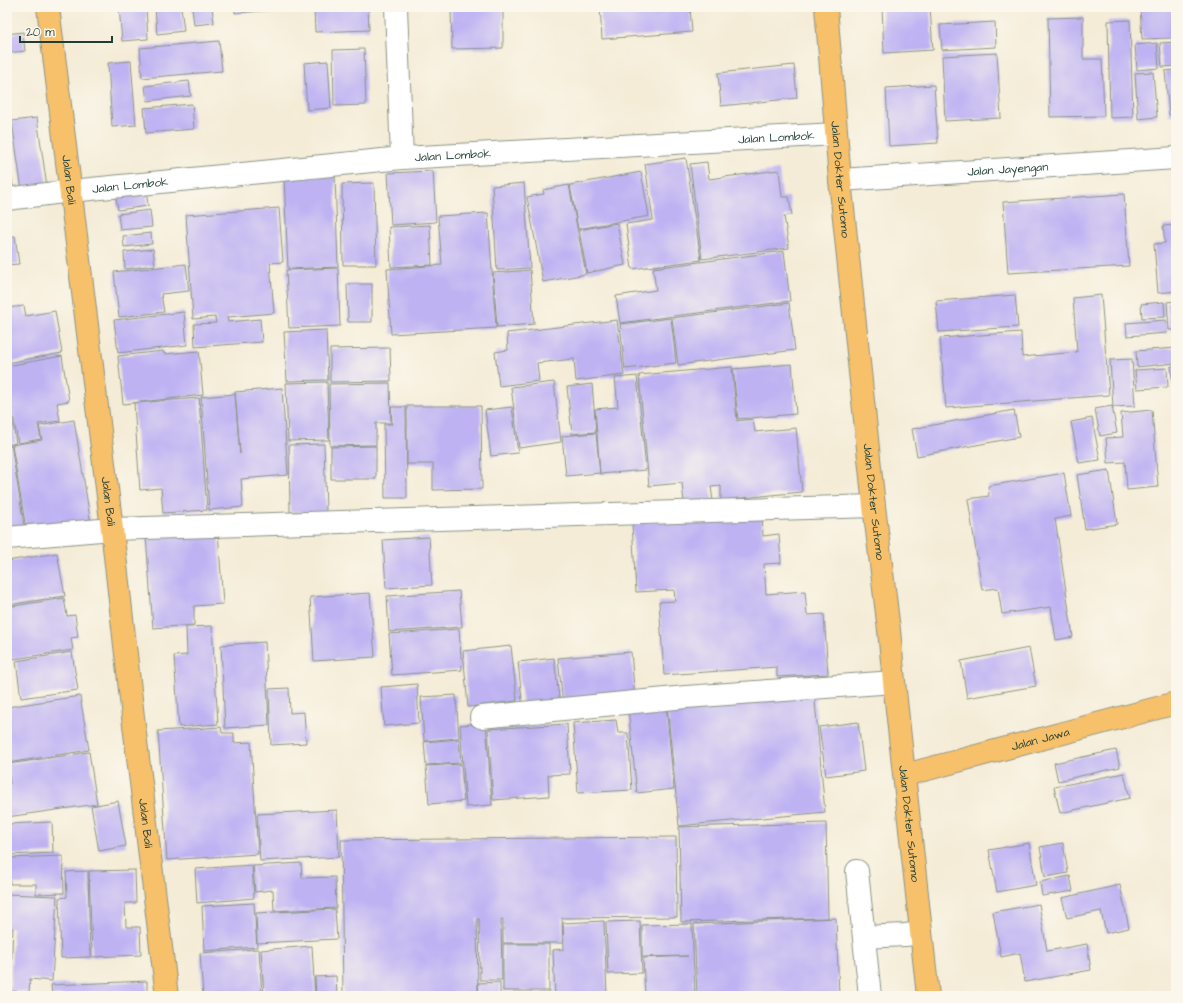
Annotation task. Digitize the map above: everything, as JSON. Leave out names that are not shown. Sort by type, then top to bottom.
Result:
[{"type":"main road","name":"Jalan Bali","points":[[48,7],[167,996]]},
{"type":"main road","name":"Jalan Dokter Sutomo","points":[[826,7],[840,180],[928,996]]},
{"type":"main road","name":"Jalan Jawa","points":[[905,775],[1176,703]]},
{"type":"street","points":[[396,7],[402,158]]},
{"type":"street","name":"Jalan Lombok","points":[[7,199],[71,191],[402,158],[836,134]]},
{"type":"street","name":"Jalan Jayengan","points":[[840,180],[1176,158]]},
{"type":"street","points":[[7,538],[112,529],[874,506]]},
{"type":"street","points":[[481,717],[686,696],[894,682]]},
{"type":"street","points":[[857,872],[870,996]]},
{"type":"street","points":[[864,937],[921,933]]},
{"type":"building","points":[[119,7],[146,7],[148,39],[122,41]]},
{"type":"building","points":[[155,7],[181,7],[184,31],[157,34]]},
{"type":"building","points":[[192,7],[212,7],[214,23],[194,25]]},
{"type":"building","points":[[235,7],[291,7],[291,9],[235,13]]},
{"type":"building","points":[[314,7],[368,7],[369,30],[315,32]]},
{"type":"building","points":[[451,7],[503,7],[503,48],[452,49]]},
{"type":"building","points":[[600,7],[690,7],[692,32],[602,39]]},
{"type":"building","points":[[882,7],[930,7],[933,50],[884,53]]},
{"type":"building","points":[[1140,7],[1172,7],[1173,38],[1142,39]]},
{"type":"building","points":[[1083,17],[1083,59],[1102,59],[1104,116],[1050,117],[1048,18]]},
{"type":"building","points":[[1130,20],[1133,117],[1110,118],[1108,21]]},
{"type":"building","points":[[995,22],[996,47],[942,50],[940,25]]},
{"type":"building","points":[[23,32],[25,51],[7,53],[7,34]]},
{"type":"building","points":[[219,41],[222,71],[142,78],[140,48]]},
{"type":"building","points":[[1176,42],[1176,66],[1162,67],[1160,43]]},
{"type":"building","points":[[1157,43],[1159,68],[1137,70],[1135,45]]},
{"type":"building","points":[[364,49],[366,105],[334,106],[333,50]]},
{"type":"building","points":[[997,53],[1001,118],[945,121],[942,56]]},
{"type":"building","points":[[131,61],[136,125],[112,127],[108,63]]},
{"type":"building","points":[[328,61],[331,108],[307,110],[304,63]]},
{"type":"building","points":[[794,65],[797,98],[721,106],[718,73]]},
{"type":"building","points":[[1176,70],[1176,115],[1169,115],[1165,71]]},
{"type":"building","points":[[1153,72],[1157,117],[1138,119],[1135,73]]},
{"type":"building","points":[[189,81],[191,96],[147,101],[145,86]]},
{"type":"building","points":[[934,85],[938,143],[889,146],[886,88]]},
{"type":"building","points":[[192,104],[194,129],[146,133],[144,108]]},
{"type":"building","points":[[37,118],[47,187],[22,191],[12,121]]},
{"type":"building","points":[[7,152],[13,186],[7,187]]},
{"type":"building","points":[[686,158],[701,260],[632,269],[626,224],[653,220],[645,164]]},
{"type":"building","points":[[707,162],[709,179],[779,170],[782,197],[789,197],[792,215],[784,216],[789,248],[702,259],[690,164]]},
{"type":"building","points":[[433,171],[436,222],[391,225],[388,173]]},
{"type":"building","points":[[641,172],[649,216],[578,229],[570,185]]},
{"type":"building","points":[[335,175],[338,267],[288,269],[284,177]]},
{"type":"building","points":[[374,183],[376,265],[343,265],[342,184]]},
{"type":"building","points":[[524,183],[530,268],[497,270],[492,186]]},
{"type":"building","points":[[569,185],[586,274],[543,282],[527,197],[544,194],[543,190]]},
{"type":"building","points":[[146,187],[148,206],[118,210],[115,191]]},
{"type":"building","points":[[1124,194],[1129,266],[1008,273],[1003,202]]},
{"type":"building","points":[[279,208],[283,262],[270,263],[274,313],[227,317],[228,322],[260,319],[262,342],[195,347],[194,324],[216,323],[215,317],[193,319],[186,215]]},
{"type":"building","points":[[150,210],[152,227],[120,230],[118,214]]},
{"type":"building","points":[[488,213],[496,328],[391,334],[387,269],[442,265],[438,216]]},
{"type":"building","points":[[617,223],[625,265],[587,273],[579,230]]},
{"type":"building","points":[[430,225],[432,265],[391,267],[389,227]]},
{"type":"building","points":[[1176,225],[1176,291],[1158,293],[1154,244],[1165,243],[1163,226]]},
{"type":"building","points":[[151,233],[152,244],[124,247],[123,236]]},
{"type":"building","points":[[15,236],[19,264],[7,265],[7,237]]},
{"type":"building","points":[[153,249],[155,265],[125,269],[124,252]]},
{"type":"building","points":[[784,251],[790,301],[620,323],[616,296],[656,290],[653,268]]},
{"type":"building","points":[[186,264],[189,291],[161,294],[164,312],[119,317],[114,272]]},
{"type":"building","points":[[338,268],[340,326],[289,328],[286,270]]},
{"type":"building","points":[[530,270],[534,324],[497,327],[493,273]]},
{"type":"building","points":[[347,284],[372,284],[372,322],[348,322]]},
{"type":"building","points":[[1015,295],[1018,327],[939,332],[936,301]]},
{"type":"building","points":[[1101,295],[1109,395],[946,408],[940,338],[1021,332],[1022,357],[1077,352],[1073,298]]},
{"type":"building","points":[[1176,301],[1176,330],[1169,330],[1167,302]]},
{"type":"building","points":[[1164,302],[1165,317],[1142,318],[1141,304]]},
{"type":"building","points":[[789,303],[795,350],[678,365],[672,318]]},
{"type":"building","points":[[24,306],[26,316],[55,311],[62,353],[7,363],[7,308]]},
{"type":"building","points":[[184,312],[187,345],[118,353],[114,320]]},
{"type":"building","points":[[671,318],[676,363],[625,369],[620,324]]},
{"type":"building","points":[[617,320],[624,375],[576,381],[574,359],[537,363],[539,381],[499,386],[495,352],[508,350],[507,333]]},
{"type":"building","points":[[1166,320],[1167,333],[1127,336],[1126,323]]},
{"type":"building","points":[[326,330],[328,380],[287,381],[284,332]]},
{"type":"building","points":[[390,348],[391,381],[330,382],[330,349]]},
{"type":"building","points":[[1176,348],[1176,363],[1137,367],[1136,351]]},
{"type":"building","points":[[163,351],[164,354],[199,351],[203,395],[123,404],[118,356]]},
{"type":"building","points":[[62,356],[69,401],[57,403],[60,421],[38,424],[41,439],[18,443],[7,380],[7,366]]},
{"type":"building","points":[[1132,359],[1135,406],[1113,407],[1110,360]]},
{"type":"building","points":[[792,364],[796,414],[738,419],[733,369]]},
{"type":"building","points":[[1171,366],[1176,366],[1176,386],[1173,386]]},
{"type":"building","points":[[732,367],[737,421],[753,419],[755,432],[796,428],[802,492],[721,500],[721,486],[711,487],[713,501],[684,503],[682,483],[649,486],[639,375]]},
{"type":"building","points":[[1167,368],[1168,387],[1137,389],[1135,370]]},
{"type":"building","points":[[637,376],[646,470],[600,474],[595,409],[618,407],[615,378]]},
{"type":"building","points":[[327,382],[329,440],[288,441],[286,383]]},
{"type":"building","points":[[554,382],[561,442],[519,448],[511,387]]},
{"type":"building","points":[[390,383],[391,423],[376,423],[376,445],[330,446],[329,384]]},
{"type":"building","points":[[592,384],[596,432],[572,434],[567,387]]},
{"type":"building","points":[[282,388],[288,475],[241,479],[243,507],[209,510],[201,397],[235,394],[240,454],[235,392]]},
{"type":"building","points":[[7,390],[10,404],[7,404]]},
{"type":"building","points":[[199,398],[207,510],[163,513],[161,488],[140,490],[134,403]]},
{"type":"building","points":[[7,405],[10,405],[16,443],[7,445]]},
{"type":"building","points":[[407,406],[481,406],[482,489],[433,490],[433,464],[407,464]]},
{"type":"building","points":[[1112,406],[1117,433],[1100,436],[1095,409]]},
{"type":"building","points":[[391,407],[406,407],[407,498],[385,498],[384,424],[392,424]]},
{"type":"building","points":[[512,407],[518,453],[491,456],[485,410]]},
{"type":"building","points":[[1014,410],[1019,437],[917,456],[912,429]]},
{"type":"building","points":[[1152,410],[1158,487],[1127,490],[1125,462],[1108,463],[1106,438],[1123,437],[1121,413]]},
{"type":"building","points":[[1092,418],[1100,460],[1079,463],[1071,422]]},
{"type":"building","points":[[74,420],[91,524],[27,535],[12,445],[42,440],[39,426]]},
{"type":"building","points":[[596,433],[600,473],[566,476],[562,436]]},
{"type":"building","points":[[324,444],[326,512],[290,512],[289,445]]},
{"type":"building","points":[[11,445],[25,531],[7,534],[7,446]]},
{"type":"building","points":[[376,446],[376,479],[331,479],[331,447]]},
{"type":"building","points":[[1109,470],[1117,524],[1085,529],[1077,475]]},
{"type":"building","points":[[1064,473],[1071,516],[1055,519],[1073,637],[1056,640],[1051,607],[1002,614],[998,588],[982,590],[968,499],[989,496],[988,486]]},
{"type":"building","points":[[762,516],[763,536],[779,534],[781,563],[764,564],[766,594],[805,591],[807,615],[824,614],[828,674],[777,677],[777,667],[664,675],[659,602],[675,601],[674,590],[636,592],[632,523]]},
{"type":"building","points":[[218,531],[223,604],[194,606],[194,625],[153,628],[146,536]]},
{"type":"building","points":[[429,537],[432,585],[386,588],[383,540]]},
{"type":"building","points":[[57,553],[65,596],[8,605],[7,561]]},
{"type":"building","points":[[459,591],[462,627],[389,632],[387,596]]},
{"type":"building","points":[[370,593],[375,657],[314,661],[310,597]]},
{"type":"building","points":[[64,598],[67,616],[75,615],[78,637],[71,638],[73,650],[7,660],[7,607]]},
{"type":"building","points":[[212,626],[218,724],[179,727],[174,656],[187,655],[186,627]]},
{"type":"building","points":[[459,629],[462,670],[392,675],[389,634]]},
{"type":"building","points":[[265,642],[269,725],[225,728],[221,645]]},
{"type":"building","points":[[511,646],[517,701],[468,707],[463,651]]},
{"type":"building","points":[[1029,648],[1036,686],[967,698],[961,661]]},
{"type":"building","points":[[72,652],[78,690],[21,698],[16,661]]},
{"type":"building","points":[[631,652],[635,699],[563,705],[558,658]]},
{"type":"building","points":[[554,658],[560,705],[523,709],[518,662]]},
{"type":"building","points":[[417,684],[419,723],[384,726],[381,687]]},
{"type":"building","points":[[289,688],[290,713],[304,712],[306,743],[271,745],[269,689]]},
{"type":"building","points":[[814,690],[825,812],[679,826],[667,704]]},
{"type":"building","points":[[456,695],[459,738],[424,741],[421,697]]},
{"type":"building","points":[[80,696],[89,750],[7,763],[7,707]]},
{"type":"building","points":[[666,705],[674,789],[637,793],[628,708]]},
{"type":"building","points":[[616,720],[618,733],[628,733],[632,790],[578,793],[573,723]]},
{"type":"building","points":[[858,722],[864,771],[826,776],[819,727]]},
{"type":"building","points":[[486,723],[492,805],[466,807],[460,725]]},
{"type":"building","points":[[567,724],[570,774],[548,775],[549,796],[493,800],[488,729]]},
{"type":"building","points":[[221,727],[222,733],[234,733],[234,743],[251,742],[258,854],[167,860],[158,731]]},
{"type":"building","points":[[459,739],[461,763],[426,765],[424,742]]},
{"type":"building","points":[[1116,750],[1120,767],[1058,781],[1054,763]]},
{"type":"building","points":[[89,752],[97,804],[7,817],[7,785],[10,784],[8,764]]},
{"type":"building","points":[[461,764],[464,801],[429,804],[426,766]]},
{"type":"building","points":[[1124,773],[1130,798],[1060,813],[1054,787]]},
{"type":"building","points":[[118,801],[126,846],[99,851],[91,806]]},
{"type":"building","points":[[337,810],[339,857],[260,861],[257,814]]},
{"type":"building","points":[[52,822],[53,853],[10,855],[8,824]]},
{"type":"building","points":[[826,823],[828,918],[681,922],[679,827]]},
{"type":"building","points":[[676,837],[677,917],[562,918],[563,943],[503,943],[503,919],[501,919],[502,980],[480,980],[479,919],[477,919],[478,996],[343,996],[341,840]]},
{"type":"building","points":[[1029,843],[1036,885],[997,892],[989,850]]},
{"type":"building","points":[[1063,843],[1068,873],[1045,877],[1040,847]]},
{"type":"building","points":[[63,856],[64,893],[36,894],[36,884],[10,884],[9,858]]},
{"type":"building","points":[[301,863],[302,878],[335,877],[336,908],[274,911],[273,890],[255,892],[253,866]]},
{"type":"building","points":[[252,865],[254,898],[197,903],[195,869]]},
{"type":"building","points":[[135,870],[136,903],[125,903],[126,927],[140,927],[141,955],[92,957],[89,871]]},
{"type":"building","points":[[88,871],[90,957],[61,958],[59,898],[67,897],[66,872]]},
{"type":"building","points":[[1070,876],[1073,891],[1042,896],[1040,882]]},
{"type":"building","points":[[1120,885],[1129,928],[1106,933],[1101,911],[1067,918],[1062,898]]},
{"type":"building","points":[[7,894],[57,896],[52,981],[30,979],[29,992],[10,991],[13,928],[7,928]]},
{"type":"building","points":[[254,903],[257,947],[204,951],[202,906]]},
{"type":"building","points":[[1039,904],[1047,951],[1087,944],[1091,970],[1025,982],[1020,953],[1001,957],[993,912]]},
{"type":"building","points":[[335,909],[337,939],[257,943],[256,913]]},
{"type":"building","points":[[836,918],[839,996],[697,996],[694,924]]},
{"type":"building","points":[[604,921],[607,996],[555,996],[553,950],[564,949],[563,923]]},
{"type":"building","points":[[640,921],[642,973],[608,974],[606,922]]},
{"type":"building","points":[[692,924],[695,996],[645,996],[643,958],[688,956],[642,957],[642,925]]},
{"type":"building","points":[[503,944],[549,944],[549,991],[503,991]]},
{"type":"building","points":[[312,946],[315,996],[264,996],[261,950]]},
{"type":"building","points":[[259,949],[262,996],[203,996],[200,953]]},
{"type":"building","points":[[336,976],[337,996],[316,996],[315,977]]},
{"type":"building","points":[[147,981],[147,996],[52,996],[51,985]]},
{"type":"building","points":[[500,982],[500,996],[479,996],[478,983]]},
{"type":"building","points":[[550,993],[550,996],[502,996],[502,995]]}]
